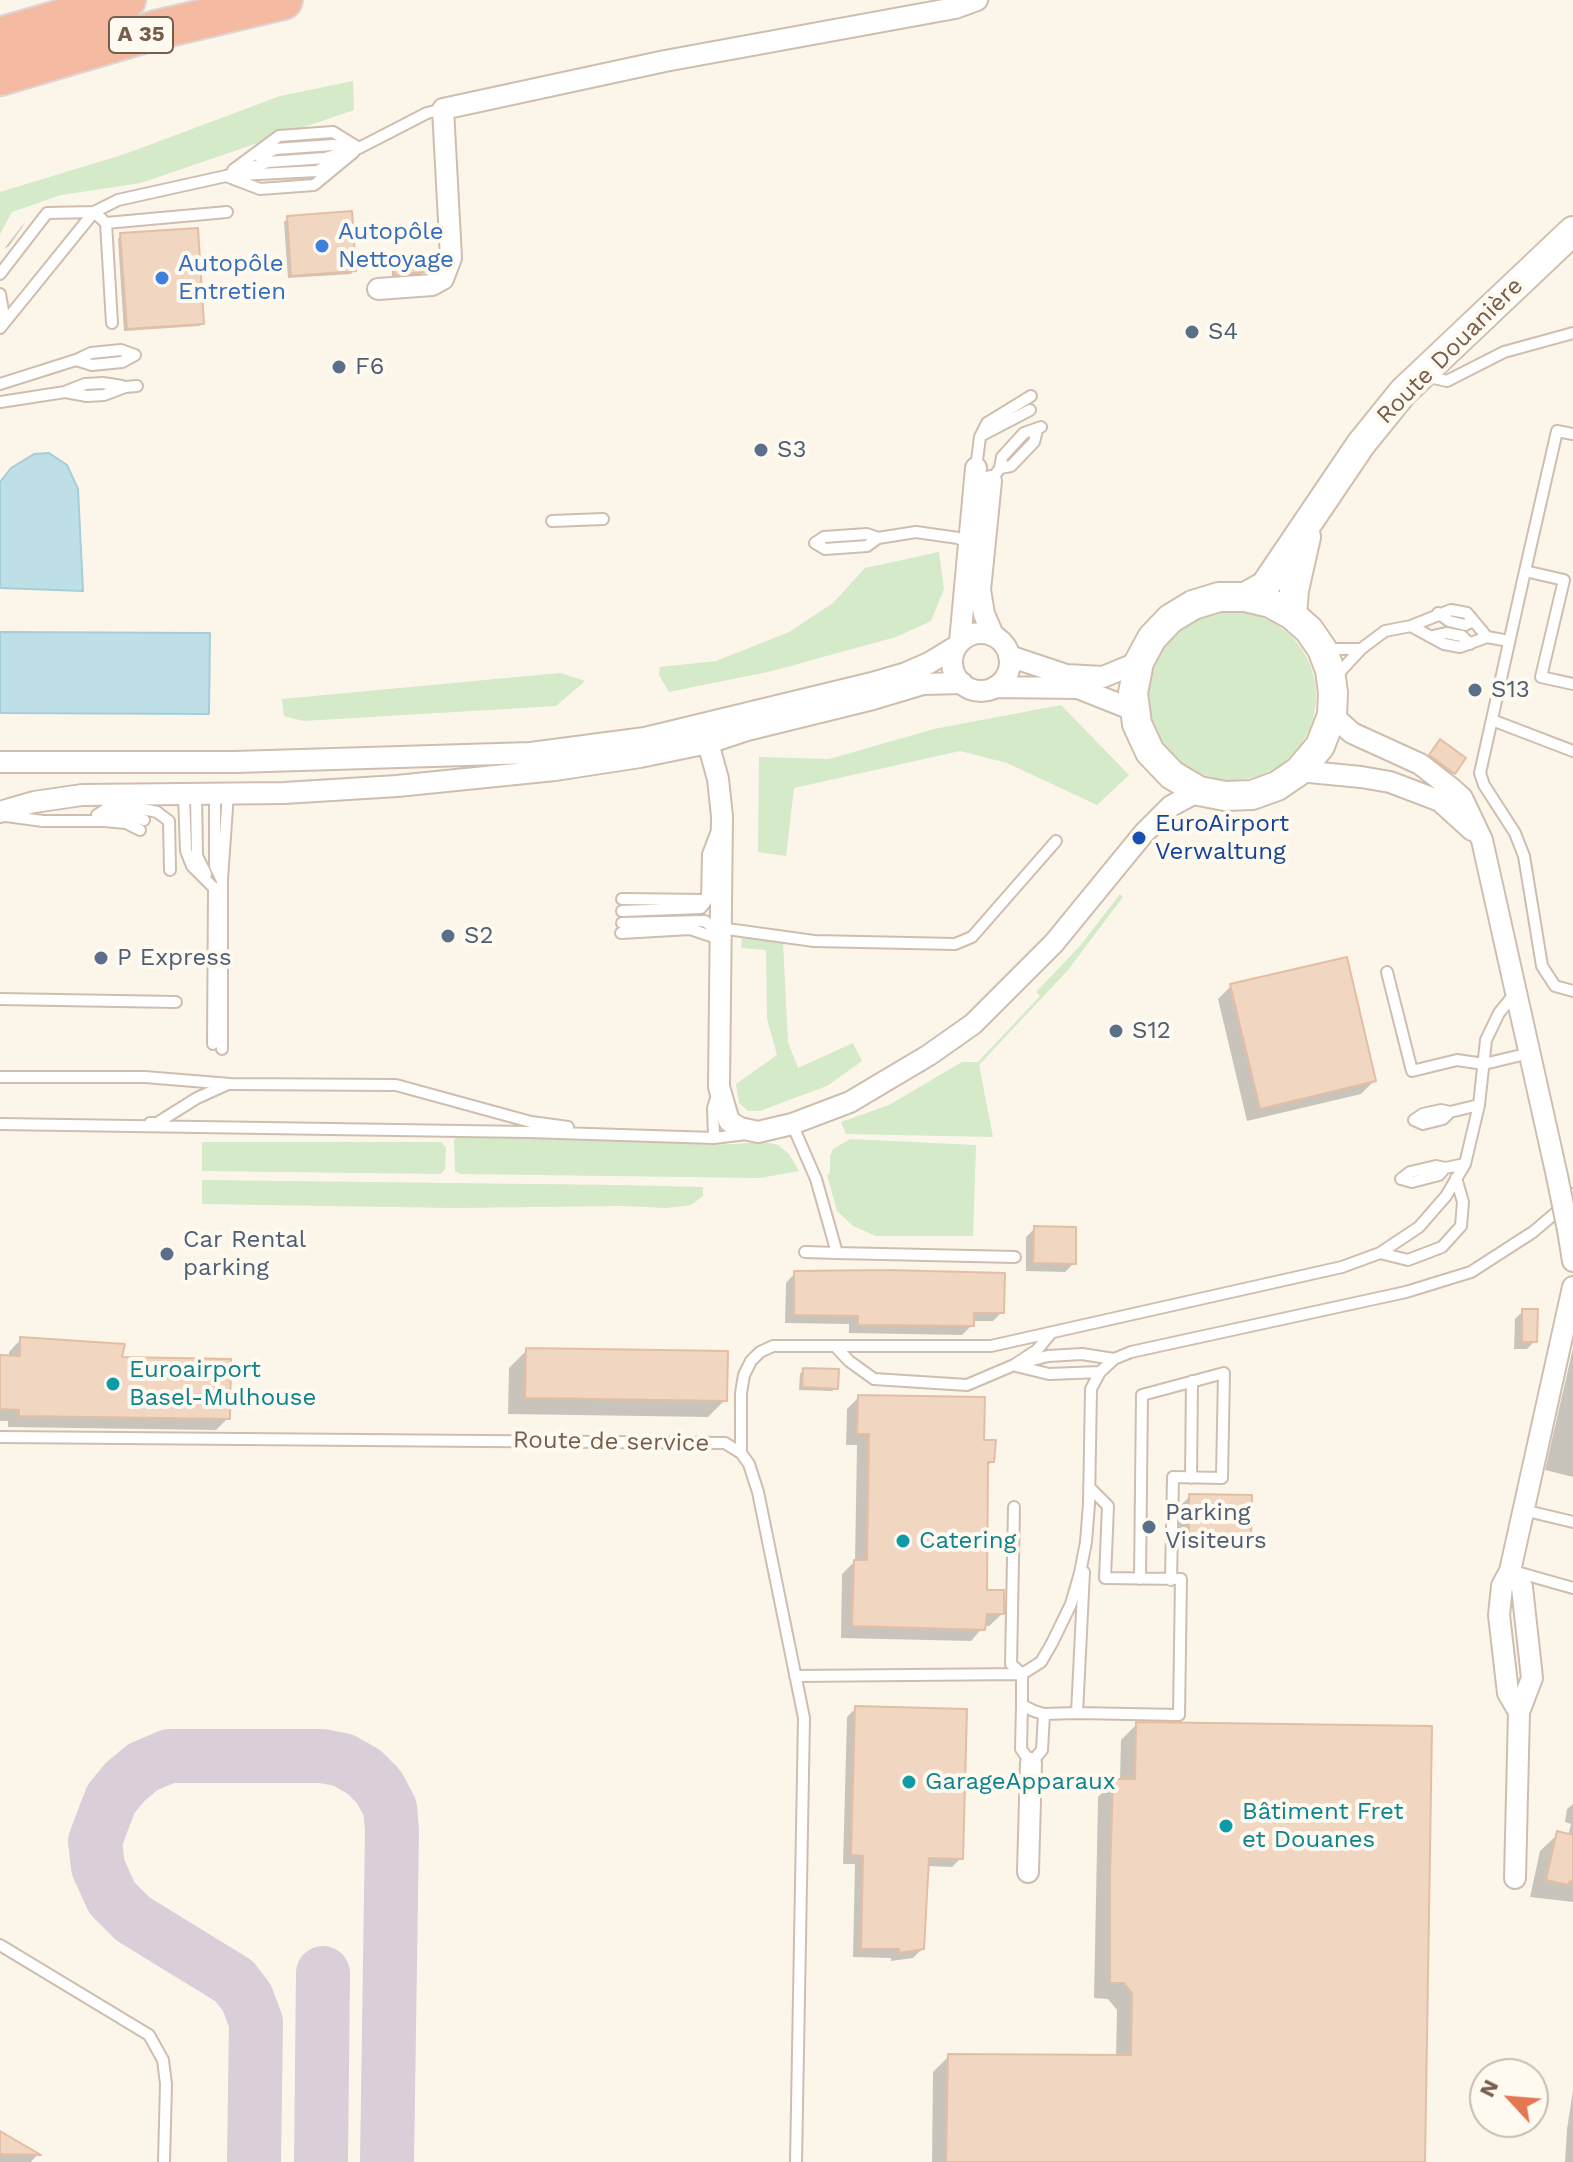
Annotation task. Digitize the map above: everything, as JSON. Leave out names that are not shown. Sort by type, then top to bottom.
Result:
[{"type":"highway","name":"A 35","points":[[0,37],[126,0]]},
{"type":"highway","name":"A 35","points":[[0,76],[156,30],[283,0]]},
{"type":"main road","name":"Route Douanière","points":[[1245,597],[1265,586],[1361,444],[1420,374],[1573,231]]},
{"type":"main road","name":"Route Douanière","points":[[1292,615],[1294,590],[1310,520]]},
{"type":"main road","points":[[1219,597],[1245,597],[1270,603],[1292,615],[1309,630],[1322,649],[1331,680],[1332,715],[1320,746],[1299,771],[1277,786],[1252,795],[1225,796],[1199,791],[1172,775],[1150,752],[1137,724],[1133,693],[1139,662],[1152,638],[1170,619],[1193,605],[1219,597]]},
{"type":"street","points":[[378,289],[432,285],[443,279],[451,258],[443,109],[665,61],[955,8],[977,0]]},
{"type":"street","points":[[962,683],[953,668],[952,659],[959,644],[968,543],[989,472]]},
{"type":"street","points":[[989,472],[980,590],[984,614],[993,635],[1000,640],[1009,656],[1007,674],[995,687]]},
{"type":"street","points":[[0,813],[34,802],[82,795],[284,793],[397,786],[540,772],[640,757],[906,673],[929,663],[975,634],[993,635]]},
{"type":"street","points":[[1009,656],[1066,675],[1103,677],[1139,662]]},
{"type":"street","points":[[0,762],[235,762],[531,753],[645,738],[747,730],[923,684],[962,683],[978,691],[995,687],[1078,688],[1136,711]]},
{"type":"street","points":[[1332,715],[1352,733],[1420,764],[1451,788],[1462,798],[1482,840],[1532,1052],[1571,1246]]},
{"type":"street","points":[[707,734],[718,779],[722,816],[719,1087],[729,1121],[740,1128],[758,1132],[792,1124],[850,1102],[929,1055],[973,1024],[1054,943],[1144,833],[1171,806],[1199,791]]},
{"type":"street","points":[[1299,771],[1390,782],[1440,801],[1482,840]]},
{"type":"street","points":[[1515,1878],[1519,1712],[1508,1693],[1499,1615],[1502,1586],[1510,1571],[1573,1287]]},
{"type":"street","points":[[1028,1872],[1031,1763]]},
{"type":"lane","points":[[2,325],[94,212],[118,200],[226,176],[268,162],[325,158],[359,148],[427,113],[443,109]]},
{"type":"lane","points":[[226,176],[279,136],[333,132],[359,148]]},
{"type":"lane","points":[[226,176],[260,189],[314,185],[359,148]]},
{"type":"lane","points":[[0,274],[47,213],[94,212],[106,223],[112,323]]},
{"type":"lane","points":[[106,223],[227,212]]},
{"type":"lane","points":[[0,294],[2,325]]},
{"type":"lane","points":[[1420,374],[1447,381],[1504,352],[1573,333]]},
{"type":"lane","points":[[0,384],[76,360],[92,365],[122,362],[135,355]]},
{"type":"lane","points":[[0,402],[65,392],[104,395],[137,386]]},
{"type":"lane","points":[[989,472],[980,437],[987,423],[1031,396]]},
{"type":"lane","points":[[980,437],[1030,410]]},
{"type":"lane","points":[[989,472],[1024,433],[1039,428]]},
{"type":"lane","points":[[1573,434],[1557,431],[1480,773],[1484,785],[1515,833],[1524,856],[1542,966],[1555,986],[1573,991]]},
{"type":"lane","points":[[552,521],[603,519]]},
{"type":"lane","points":[[815,543],[824,537],[867,534],[878,538],[916,532],[958,538],[968,543]]},
{"type":"lane","points":[[1525,571],[1564,580],[1541,677],[1573,684]]},
{"type":"lane","points":[[1331,680],[1348,666],[1361,649],[1385,631],[1411,626],[1438,613],[1451,610],[1467,613],[1487,637]]},
{"type":"lane","points":[[1411,626],[1444,644],[1457,647],[1487,637],[1509,641]]},
{"type":"lane","points":[[1322,649],[1361,649]]},
{"type":"lane","points":[[1492,720],[1573,751]]},
{"type":"lane","points":[[206,794],[186,851],[192,866],[218,884]]},
{"type":"lane","points":[[206,794],[218,884],[218,1047]]},
{"type":"lane","points":[[97,815],[108,808],[129,806],[157,812],[169,821],[170,870]]},
{"type":"lane","points":[[0,813],[58,821],[142,825],[127,814],[58,821]]},
{"type":"lane","points":[[622,905],[707,900],[708,854],[722,816]]},
{"type":"lane","points":[[622,928],[705,921],[720,934],[814,941],[955,944],[972,937],[1056,841]]},
{"type":"lane","points":[[1387,972],[1412,1071],[1457,1060],[1484,1064],[1532,1052]]},
{"type":"lane","points":[[741,1453],[744,1375],[760,1352],[773,1346],[991,1346],[1342,1267],[1380,1253],[1419,1227],[1446,1196],[1465,1164],[1479,1105],[1486,1040],[1499,1013],[1518,991]]},
{"type":"lane","points":[[0,999],[176,1002]]},
{"type":"lane","points":[[0,1077],[145,1077],[230,1084],[396,1085],[531,1122],[622,1135]]},
{"type":"lane","points":[[0,1123],[157,1123],[197,1098],[230,1084]]},
{"type":"lane","points":[[714,1138],[713,1108],[719,1087]]},
{"type":"lane","points":[[1414,1120],[1423,1114],[1479,1105]]},
{"type":"lane","points":[[0,1123],[714,1138],[758,1132]]},
{"type":"lane","points":[[792,1124],[816,1179],[837,1253]]},
{"type":"lane","points":[[1401,1179],[1410,1172],[1465,1164]]},
{"type":"lane","points":[[1380,1253],[1408,1260],[1442,1247],[1461,1226],[1463,1202],[1456,1178]]},
{"type":"lane","points":[[1077,1713],[1089,1487],[1089,1409],[1091,1389],[1100,1372],[1114,1359],[1131,1352],[1406,1292],[1471,1272],[1533,1232],[1566,1204],[1573,1194]]},
{"type":"lane","points":[[805,1252],[1015,1257]]},
{"type":"lane","points":[[1014,1365],[1037,1350],[1051,1333]]},
{"type":"lane","points":[[836,1347],[874,1379],[967,1385],[1014,1365],[1048,1356],[1082,1354],[1114,1359]]},
{"type":"lane","points":[[1014,1365],[1049,1374],[1100,1372]]},
{"type":"lane","points":[[1140,1579],[1142,1395],[1224,1373],[1222,1478],[1173,1477],[1171,1580]]},
{"type":"lane","points":[[1191,1478],[1192,1381]]},
{"type":"lane","name":"Route de service","points":[[0,1437],[725,1443],[741,1453],[749,1464],[758,1492],[804,1718],[796,2162]]},
{"type":"lane","points":[[1022,1705],[1044,1714],[1179,1715],[1181,1579],[1105,1578],[1108,1506],[1089,1487]]},
{"type":"lane","points":[[1014,1507],[1011,1664],[1022,1674],[1021,1749],[1031,1763],[1042,1750],[1044,1714]]},
{"type":"lane","points":[[1523,1510],[1573,1522]]},
{"type":"lane","points":[[795,1676],[1022,1674],[1041,1662],[1059,1630],[1071,1604],[1086,1542]]},
{"type":"lane","points":[[1510,1571],[1573,1588]]},
{"type":"lane","points":[[0,1945],[149,2035],[163,2060],[166,2084],[164,2162]]},
{"type":"green space","points":[[353,81],[354,110],[141,183],[61,195],[12,212],[0,234],[0,192],[125,154],[280,96]]},
{"type":"green space","points":[[939,552],[944,589],[931,621],[896,637],[772,671],[669,692],[659,675],[660,667],[716,661],[789,632],[833,603],[865,568]]},
{"type":"green space","points":[[1232,612],[1264,618],[1292,636],[1310,664],[1316,696],[1310,728],[1292,756],[1264,774],[1232,780],[1200,774],[1172,756],[1154,728],[1148,696],[1154,664],[1172,636],[1200,618]]},
{"type":"green space","points":[[560,673],[585,681],[556,706],[303,721],[284,716],[282,699]]},
{"type":"green space","points":[[1061,705],[1129,775],[1097,805],[1007,763],[960,751],[794,788],[786,856],[758,852],[759,757],[829,759],[934,729]]},
{"type":"green space","points":[[1120,894],[1123,897],[1068,970],[979,1065],[993,1137],[846,1134],[841,1122],[889,1105],[962,1062],[978,1062],[1040,996],[1036,992],[1080,946]]},
{"type":"green space","points":[[742,936],[783,942],[788,1042],[798,1068],[853,1043],[862,1061],[827,1086],[760,1111],[748,1111],[739,1103],[736,1084],[777,1055],[767,1019],[766,950],[741,948]]},
{"type":"green space","points":[[457,1134],[716,1145],[764,1142],[778,1145],[789,1154],[799,1171],[760,1178],[460,1174],[455,1171],[454,1141]]},
{"type":"green space","points":[[850,1139],[976,1145],[973,1236],[876,1236],[853,1226],[837,1211],[827,1175],[830,1173],[833,1149]]},
{"type":"green space","points":[[202,1142],[441,1142],[446,1147],[445,1169],[441,1174],[202,1171]]},
{"type":"green space","points":[[202,1180],[703,1187],[703,1196],[691,1205],[666,1208],[202,1204]]},
{"type":"water","points":[[49,453],[67,465],[78,489],[83,591],[0,588],[0,482],[11,468],[34,454]]},
{"type":"water","points":[[0,632],[210,633],[209,714],[0,713]]},
{"type":"building","name":"Autopôle Nettoyage","points":[[352,211],[356,271],[291,276],[287,216]]},
{"type":"building","name":"Autopôle Entretien","points":[[198,228],[204,324],[127,329],[120,233]]},
{"type":"building","points":[[425,259],[425,272],[395,275],[394,261]]},
{"type":"building","points":[[1440,739],[1466,758],[1455,774],[1429,755]]},
{"type":"building","points":[[1347,957],[1376,1081],[1260,1109],[1230,984]]},
{"type":"building","points":[[1034,1226],[1076,1227],[1076,1264],[1033,1263]]},
{"type":"building","points":[[794,1271],[1005,1273],[1004,1313],[974,1313],[974,1326],[858,1325],[858,1316],[794,1315]]},
{"type":"building","points":[[1522,1309],[1538,1309],[1537,1342],[1522,1342]]},
{"type":"building","name":"Euroairport Basel-Mulhouse","points":[[20,1337],[125,1344],[122,1357],[231,1359],[230,1419],[19,1416],[19,1410],[0,1409],[0,1355],[20,1356]]},
{"type":"building","points":[[526,1348],[728,1351],[727,1401],[525,1398]]},
{"type":"building","points":[[803,1368],[839,1369],[838,1389],[802,1387]]},
{"type":"building","points":[[858,1395],[985,1397],[984,1440],[996,1440],[994,1462],[988,1462],[987,1590],[1004,1590],[1004,1614],[987,1614],[985,1630],[852,1626],[854,1560],[867,1560],[869,1434],[857,1434]]},
{"type":"building","points":[[1189,1494],[1252,1495],[1251,1537],[1189,1536]]},
{"type":"building","name":"GarageApparaux","points":[[855,1706],[967,1709],[963,1859],[929,1858],[924,1949],[899,1953],[899,1949],[861,1949],[863,1856],[851,1855]]},
{"type":"building","points":[[1136,1722],[1432,1726],[1425,2162],[946,2162],[948,2054],[1131,2055],[1132,1993],[1124,1983],[1110,1983],[1110,1874],[1113,1779],[1135,1779]]},
{"type":"building","points":[[1557,1831],[1573,1835],[1573,1882],[1570,1881],[1568,1885],[1546,1880]]},
{"type":"building","points":[[0,2131],[41,2155],[0,2154]]},
{"type":"taxiway","points":[[254,2162],[256,2022],[247,1998],[234,1981],[133,1919],[112,1898],[98,1867],[95,1841],[111,1799],[143,1767],[169,1756],[322,1756],[343,1760],[364,1772],[379,1787],[390,1808],[392,1830],[387,2162]]},
{"type":"taxiway","points":[[321,2162],[323,1973]]},
{"type":"place","name":"Autopôle Nettoyage","points":[[322,246]]},
{"type":"place","name":"Autopôle Entretien","points":[[162,278]]},
{"type":"place","name":"S4","points":[[1192,332]]},
{"type":"place","name":"F6","points":[[339,367]]},
{"type":"place","name":"S3","points":[[761,450]]},
{"type":"place","name":"S13","points":[[1475,690]]},
{"type":"place","name":"EuroAirport Verwaltung","points":[[1139,838]]},
{"type":"place","name":"S2","points":[[448,936]]},
{"type":"place","name":"P Express","points":[[101,958]]},
{"type":"place","name":"S12","points":[[1116,1031]]},
{"type":"place","name":"Car Rental parking","points":[[167,1254]]},
{"type":"place","name":"Euroairport Basel-Mulhouse","points":[[113,1384]]},
{"type":"place","name":"Parking Visiteurs","points":[[1149,1527]]},
{"type":"place","name":"Catering","points":[[903,1541]]},
{"type":"place","name":"GarageApparaux","points":[[909,1782]]},
{"type":"place","name":"Bâtiment Fret et Douanes","points":[[1226,1826]]}]
